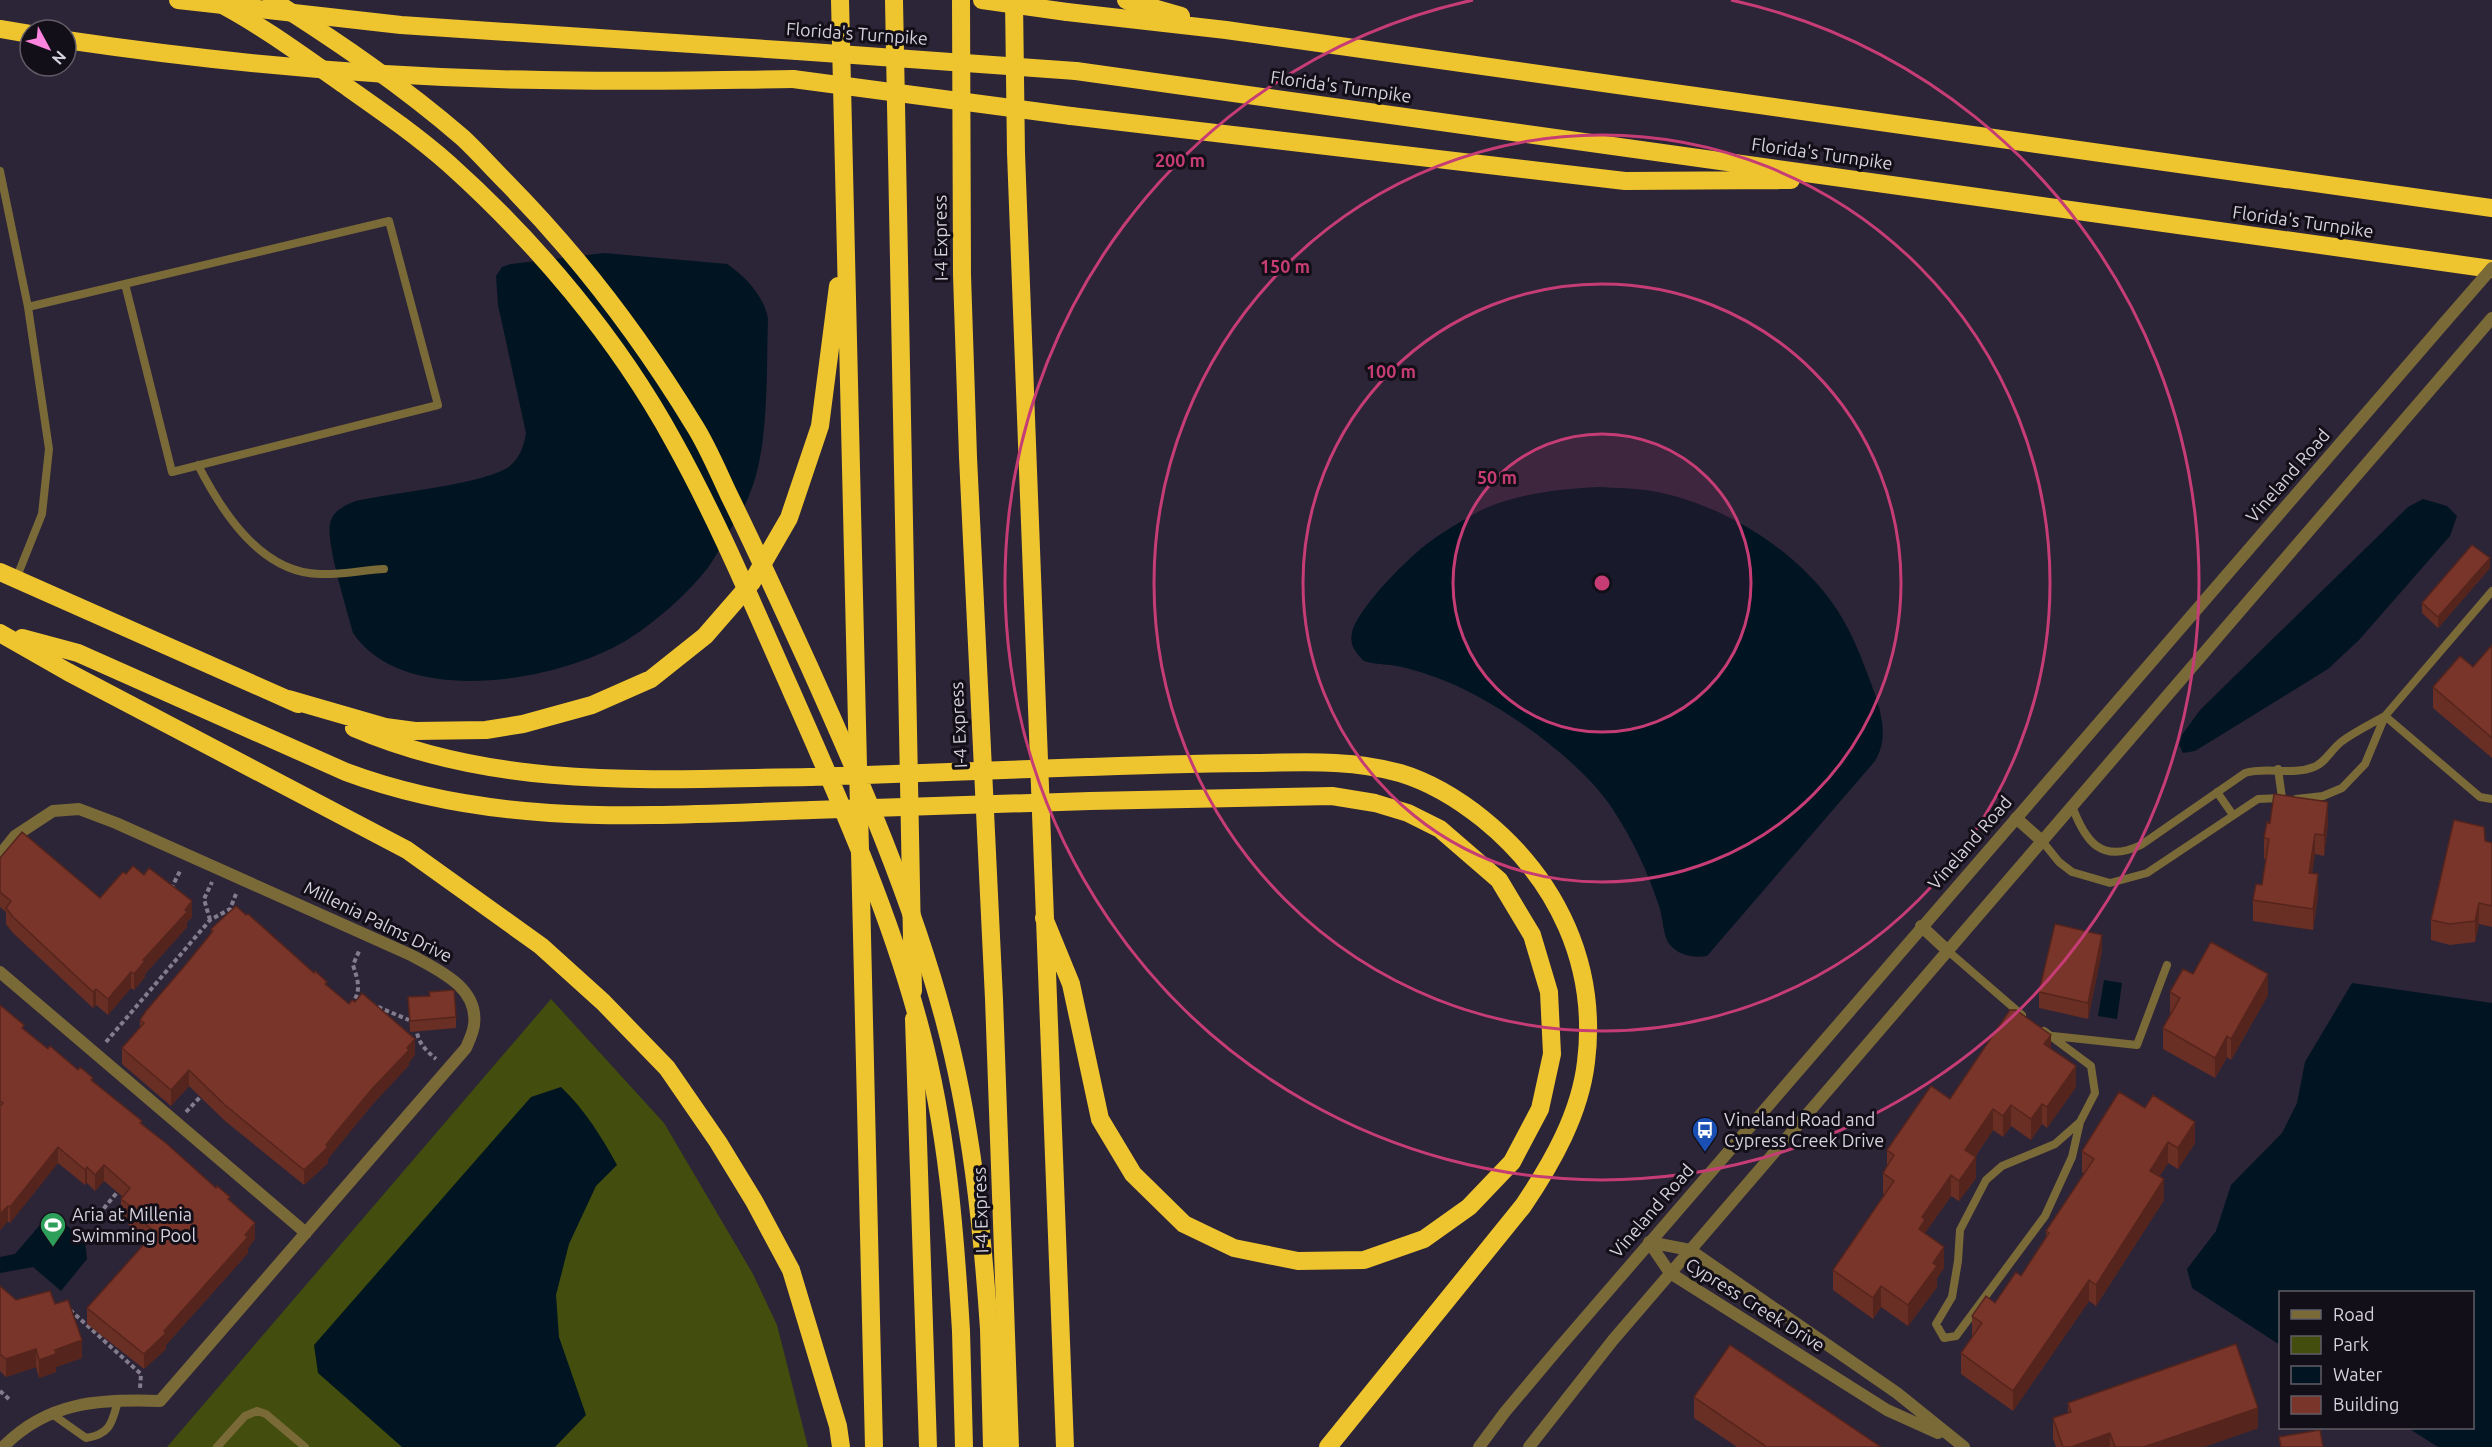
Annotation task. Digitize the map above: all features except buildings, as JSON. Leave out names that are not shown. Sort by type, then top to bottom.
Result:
[{"type":"highway","name":"Florida's Turnpike","points":[[178,0],[401,25],[1076,71],[2492,268]]},
{"type":"highway","points":[[213,0],[251,21],[381,111],[447,161],[563,281],[622,360],[673,440],[720,532],[809,731],[871,880],[921,1031],[938,1110],[950,1184],[961,1331],[964,1447]]},
{"type":"highway","points":[[272,0],[327,34],[399,86],[465,140],[526,202],[583,267],[642,346],[697,428],[834,722],[890,859],[944,1017],[963,1100],[976,1183],[989,1329],[992,1447]]},
{"type":"highway","points":[[840,0],[874,1447]]},
{"type":"highway","points":[[894,0],[910,912],[928,1447]]},
{"type":"highway","name":"I-4 Express","points":[[961,0],[962,275],[968,457],[994,999],[1010,1447]]},
{"type":"highway","points":[[982,0],[1226,30],[2492,208]]},
{"type":"highway","points":[[1014,0],[1016,153],[1065,1447]]},
{"type":"highway","points":[[1126,0],[1226,30]]},
{"type":"highway","points":[[0,29],[18,32]]},
{"type":"highway","points":[[78,42],[222,60],[409,74],[542,80],[793,80],[1071,116],[1624,181],[1856,180]]},
{"type":"highway","points":[[288,699],[385,727],[415,731],[486,730],[523,724],[592,705],[651,679],[705,636],[752,582],[789,518],[820,426],[845,225]]},
{"type":"highway","points":[[8,576],[376,737],[435,756],[518,773],[611,780],[810,777],[1088,767],[1337,762],[1401,773],[1434,786],[1466,805],[1519,850],[1544,882],[1558,908],[1578,957],[1587,999],[1586,1063],[1572,1118],[1548,1169],[1523,1206],[1328,1447]]},
{"type":"highway","points":[[0,632],[78,653],[387,788],[429,798],[515,812],[608,816],[1332,796],[1375,803],[1408,813],[1440,829],[1499,880],[1532,934],[1549,992],[1552,1054],[1540,1109],[1512,1162],[1469,1208],[1424,1239],[1364,1260],[1298,1262],[1234,1248],[1184,1224],[1134,1174],[1100,1119],[1071,984],[1044,918]]},
{"type":"highway","points":[[0,632],[68,672],[407,850],[541,946],[603,1002],[667,1068],[718,1142],[791,1270],[838,1426],[841,1447]]},
{"type":"street","name":"Vineland Road","points":[[1479,1447],[1505,1412],[1649,1242],[2492,268]]},
{"type":"street","points":[[1529,1447],[1561,1404],[1670,1273],[2488,322]]},
{"type":"street","name":"Millenia Palms Drive","points":[[0,855],[15,837],[53,811],[79,809],[411,954],[450,976],[464,989],[472,1006],[474,1025],[466,1048],[160,1401],[85,1402],[52,1414],[21,1431],[8,1445]]},
{"type":"street","points":[[2016,818],[2042,841]]},
{"type":"street","points":[[1921,926],[1948,951]]},
{"type":"street","points":[[0,972],[306,1233]]},
{"type":"street","name":"Cypress Creek Drive","points":[[1649,1242],[1690,1250],[1897,1393],[1959,1444]]},
{"type":"street","name":"Cypress Creek Drive","points":[[1649,1242],[1670,1273],[1887,1410],[1959,1444]]},
{"type":"lane","points":[[0,171],[28,307],[49,449],[42,514],[8,576]]},
{"type":"lane","points":[[28,307],[389,221],[438,405],[172,472],[125,284]]},
{"type":"lane","points":[[198,465],[218,503],[233,522],[250,540],[283,566],[320,574],[384,568]]},
{"type":"lane","points":[[2072,806],[2082,831],[2092,843],[2111,853],[2126,852],[2141,845],[2245,773],[2258,769],[2313,768],[2341,742],[2385,716],[2492,591]]},
{"type":"lane","points":[[2042,841],[2059,862],[2072,872],[2110,883],[2147,873],[2258,799],[2306,799],[2323,796],[2342,788],[2366,764],[2385,716]]},
{"type":"lane","points":[[2385,716],[2480,797],[2492,799]]},
{"type":"lane","points":[[2278,769],[2282,798]]},
{"type":"lane","points":[[2217,792],[2233,815]]},
{"type":"lane","points":[[1948,951],[2027,1019]]},
{"type":"lane","points":[[2051,1036],[2137,1044],[2167,965]]},
{"type":"lane","points":[[2035,1025],[2091,1066],[2095,1093],[2080,1122],[2072,1157],[2045,1216],[1956,1336],[1944,1338],[1936,1324],[1952,1297],[1960,1230],[1986,1180],[2002,1166],[2055,1144],[2080,1122]]},
{"type":"lane","points":[[52,1414],[86,1438],[100,1436],[110,1427],[118,1401]]},
{"type":"lane","points":[[217,1447],[245,1416],[257,1411],[266,1414],[305,1447]]},
{"type":"path","points":[[166,895],[174,885],[187,855]]},
{"type":"path","points":[[210,920],[204,899],[218,868]]},
{"type":"path","points":[[96,1054],[210,920],[230,909],[242,879]]},
{"type":"path","points":[[348,1009],[356,999],[359,985],[353,965],[367,934]]},
{"type":"path","points":[[356,999],[387,1009],[409,1020]]},
{"type":"path","points":[[396,1023],[401,1016]]},
{"type":"path","points":[[416,1026],[417,1037],[427,1051],[448,1069]]},
{"type":"path","points":[[176,1123],[203,1093]]},
{"type":"path","points":[[94,1220],[122,1187]]},
{"type":"path","points":[[63,1304],[141,1374],[140,1388],[143,1401]]},
{"type":"path","points":[[0,1391],[10,1400]]},
{"type":"green space","points":[[551,999],[664,1123],[753,1274],[777,1325],[808,1447],[167,1447]]},
{"type":"water","points":[[604,253],[727,264],[747,281],[763,303],[768,319],[766,410],[755,478],[742,510],[699,579],[651,623],[630,638],[601,653],[566,666],[527,676],[486,680],[446,680],[409,672],[377,657],[353,633],[331,546],[330,524],[333,515],[356,501],[460,483],[481,478],[510,466],[521,451],[526,433],[498,305],[496,276],[502,267],[511,264]]},
{"type":"water","points":[[1598,487],[1646,490],[1703,506],[1752,530],[1796,562],[1831,601],[1848,628],[1880,709],[1882,741],[1875,761],[1707,956],[1687,955],[1678,952],[1670,945],[1650,880],[1627,832],[1597,789],[1556,749],[1507,714],[1458,686],[1407,668],[1364,661],[1356,652],[1351,641],[1356,623],[1363,611],[1384,585],[1419,550],[1448,529],[1486,508],[1527,495]]},
{"type":"water","points":[[2423,499],[2447,506],[2457,516],[2450,536],[2359,640],[2328,669],[2195,751],[2183,753],[2179,745],[2182,735],[2200,710],[2408,507]]},
{"type":"water","points":[[2104,980],[2122,983],[2117,1019],[2098,1016]]},
{"type":"water","points":[[2352,983],[2492,1003],[2492,1447],[2438,1447],[2410,1429],[2474,1429],[2474,1291],[2279,1291],[2279,1344],[2192,1288],[2187,1269],[2216,1231],[2231,1185],[2282,1133],[2297,1103],[2305,1062]]},
{"type":"water","points":[[561,1087],[592,1124],[617,1165],[596,1186],[569,1244],[556,1295],[559,1337],[586,1415],[555,1447],[402,1447],[318,1373],[314,1345],[531,1097]]},
{"type":"water","name":"Aria at Millenia Swimming Pool","points":[[51,1212],[85,1241],[87,1259],[61,1291],[33,1267],[0,1273],[0,1257],[15,1254]]},
{"type":"place","name":"Vineland Road and Cypress Creek Drive","points":[[1705,1153]]},
{"type":"place","name":"Aria at Millenia Swimming Pool","points":[[53,1248]]}]
